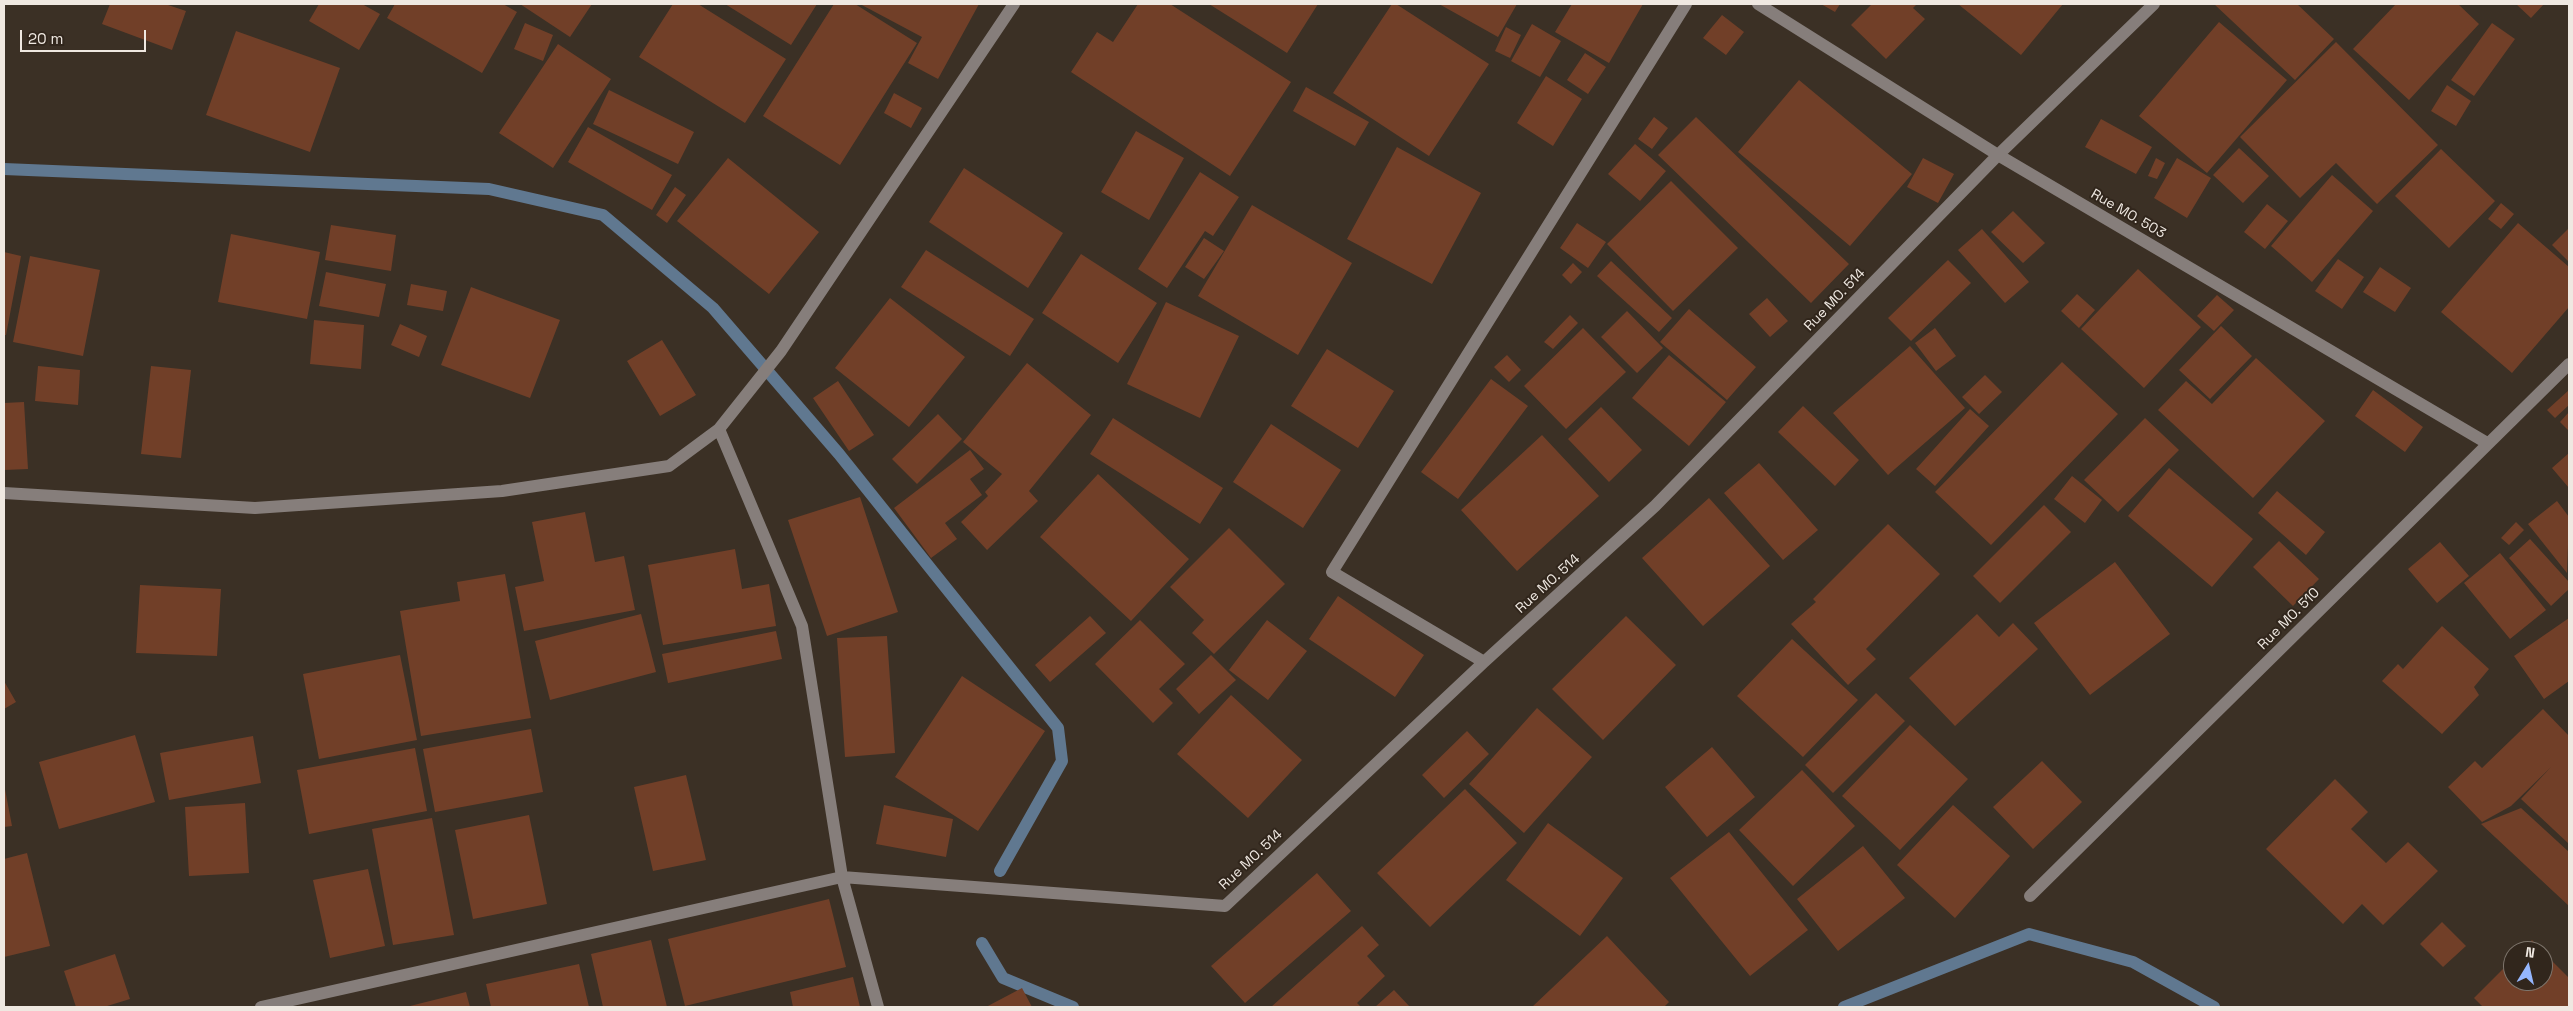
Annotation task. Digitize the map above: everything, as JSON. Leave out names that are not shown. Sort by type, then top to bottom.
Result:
[{"type":"street","points":[[4,493],[255,508],[502,491],[669,466],[719,429],[781,351],[1014,4]]},
{"type":"street","points":[[1484,662],[1332,572],[1686,4]]},
{"type":"street","name":"Rue MO. 503","points":[[1758,4],[1998,155],[2487,443]]},
{"type":"street","name":"Rue MO. 514","points":[[261,1007],[842,877],[1225,906],[1484,662],[1655,506],[1998,155],[2154,4]]},
{"type":"street","name":"Rue MO. 510","points":[[2030,896],[2569,364]]},
{"type":"street","points":[[719,429],[802,626],[842,877],[878,1007]]},
{"type":"building","points":[[110,4],[165,4],[186,11],[172,50],[102,24]]},
{"type":"building","points":[[319,4],[362,4],[380,14],[359,50],[309,21]]},
{"type":"building","points":[[395,4],[503,4],[517,12],[482,73],[387,18]]},
{"type":"building","points":[[520,4],[592,4],[570,37]]},
{"type":"building","points":[[673,4],[698,4],[786,59],[745,123],[639,57]]},
{"type":"building","points":[[725,4],[817,4],[791,45]]},
{"type":"building","points":[[834,4],[855,4],[917,43],[840,165],[763,116]]},
{"type":"building","points":[[860,4],[979,4],[938,79],[908,63],[922,37]]},
{"type":"building","points":[[1138,4],[1170,4],[1291,82],[1230,176],[1071,72],[1097,32],[1113,42]]},
{"type":"building","points":[[1209,4],[1318,4],[1287,53]]},
{"type":"building","points":[[1392,4],[1396,4],[1489,64],[1429,156],[1333,93]]},
{"type":"building","points":[[1439,4],[1517,4],[1498,37]]},
{"type":"building","points":[[1572,4],[1643,4],[1609,63],[1555,32]]},
{"type":"building","points":[[1821,4],[1840,4],[1835,12]]},
{"type":"building","points":[[1872,4],[1917,4],[1913,8],[1925,19],[1886,59],[1851,25]]},
{"type":"building","points":[[1958,4],[2063,4],[2021,55]]},
{"type":"building","points":[[2214,4],[2297,4],[2334,39],[2295,80]]},
{"type":"building","points":[[2396,4],[2458,4],[2479,24],[2409,100],[2353,49]]},
{"type":"building","points":[[2516,4],[2544,4],[2531,18]]},
{"type":"building","points":[[1722,15],[1744,32],[1726,55],[1703,38]]},
{"type":"building","points":[[2219,22],[2287,80],[2207,173],[2139,116]]},
{"type":"building","points":[[525,23],[553,35],[543,61],[514,49]]},
{"type":"building","points":[[2492,23],[2515,39],[2474,96],[2451,80]]},
{"type":"building","points":[[1532,24],[1561,41],[1540,77],[1511,61]]},
{"type":"building","points":[[1506,27],[1521,35],[1510,58],[1495,51]]},
{"type":"building","points":[[236,31],[340,68],[310,152],[206,115]]},
{"type":"building","points":[[2336,42],[2438,145],[2377,204],[2336,163],[2300,198],[2240,137]]},
{"type":"building","points":[[558,44],[611,79],[553,168],[499,133]]},
{"type":"building","points":[[1585,53],[1606,67],[1588,94],[1567,80]]},
{"type":"building","points":[[1546,76],[1582,99],[1553,146],[1517,123]]},
{"type":"building","points":[[1799,80],[1912,174],[1850,246],[1738,152]]},
{"type":"building","points":[[2447,85],[2471,101],[2456,126],[2431,111]]},
{"type":"building","points":[[1306,87],[1369,122],[1355,146],[1293,111]]},
{"type":"building","points":[[609,90],[694,132],[678,164],[593,124]]},
{"type":"building","points":[[894,93],[922,108],[911,128],[884,113]]},
{"type":"building","points":[[1654,117],[1668,128],[1652,149],[1638,139]]},
{"type":"building","points":[[1696,117],[1849,264],[1811,303],[1658,155]]},
{"type":"building","points":[[2101,119],[2152,147],[2136,174],[2085,147]]},
{"type":"building","points":[[588,127],[672,175],[652,210],[568,162]]},
{"type":"building","points":[[1136,131],[1184,158],[1149,220],[1101,192]]},
{"type":"building","points":[[1635,144],[1666,171],[1640,201],[1608,174]]},
{"type":"building","points":[[1397,147],[1481,193],[1432,284],[1347,239]]},
{"type":"building","points":[[2239,148],[2269,176],[2243,203],[2213,175]]},
{"type":"building","points":[[2441,149],[2495,201],[2449,248],[2395,196]]},
{"type":"building","points":[[728,158],[819,232],[769,294],[677,221]]},
{"type":"building","points":[[1923,158],[1954,174],[1938,203],[1907,187]]},
{"type":"building","points":[[2156,158],[2165,163],[2157,179],[2148,176]]},
{"type":"building","points":[[2177,158],[2211,178],[2187,218],[2154,198]]},
{"type":"building","points":[[964,168],[1063,233],[1028,288],[929,222]]},
{"type":"building","points":[[1200,172],[1239,197],[1213,236],[1205,231],[1167,288],[1138,269]]},
{"type":"building","points":[[2332,175],[2373,211],[2312,282],[2271,246]]},
{"type":"building","points":[[1671,181],[1738,248],[1673,311],[1607,244]]},
{"type":"building","points":[[675,187],[686,195],[667,223],[656,215]]},
{"type":"building","points":[[2501,203],[2514,214],[2501,229],[2488,219]]},
{"type":"building","points":[[2267,204],[2288,221],[2265,249],[2244,232]]},
{"type":"building","points":[[1252,205],[1352,263],[1298,355],[1198,296]]},
{"type":"building","points":[[2013,211],[2045,243],[2023,263],[1991,232]]},
{"type":"building","points":[[1577,223],[1606,242],[1588,268],[1560,248]]},
{"type":"building","points":[[2518,223],[2569,267],[2569,307],[2512,373],[2441,312]]},
{"type":"building","points":[[331,225],[396,235],[391,271],[325,260]]},
{"type":"building","points":[[2569,228],[2569,262],[2552,245]]},
{"type":"building","points":[[1982,229],[2029,282],[2005,303],[1958,250]]},
{"type":"building","points":[[231,234],[320,252],[307,319],[218,302]]},
{"type":"building","points":[[1204,238],[1224,251],[1204,279],[1185,267]]},
{"type":"building","points":[[926,250],[1034,319],[1010,356],[901,287]]},
{"type":"building","points":[[4,252],[21,256],[6,335],[4,335]]},
{"type":"building","points":[[1081,254],[1157,303],[1118,363],[1042,313]]},
{"type":"building","points":[[30,256],[100,270],[83,356],[13,342]]},
{"type":"building","points":[[2338,259],[2364,277],[2342,309],[2315,291]]},
{"type":"building","points":[[1948,260],[1971,283],[1911,341],[1888,318]]},
{"type":"building","points":[[1611,261],[1672,318],[1659,332],[1597,276]]},
{"type":"building","points":[[1573,263],[1582,272],[1571,284],[1562,275]]},
{"type":"building","points":[[2380,267],[2411,288],[2395,312],[2363,292]]},
{"type":"building","points":[[2138,269],[2201,327],[2144,388],[2081,329]]},
{"type":"building","points":[[326,272],[386,284],[379,317],[319,306]]},
{"type":"building","points":[[411,284],[447,291],[443,311],[407,305]]},
{"type":"building","points":[[471,287],[560,320],[530,398],[441,365]]},
{"type":"building","points":[[2077,294],[2095,310],[2079,328],[2061,311]]},
{"type":"building","points":[[2217,295],[2234,310],[2214,331],[2197,316]]},
{"type":"building","points":[[890,298],[965,357],[909,427],[835,368]]},
{"type":"building","points":[[1767,298],[1788,321],[1770,337],[1749,314]]},
{"type":"building","points":[[1166,302],[1239,336],[1200,418],[1127,384]]},
{"type":"building","points":[[1689,309],[1756,367],[1727,400],[1660,342]]},
{"type":"building","points":[[1627,311],[1663,348],[1637,373],[1601,337]]},
{"type":"building","points":[[1570,315],[1578,323],[1553,349],[1544,342]]},
{"type":"building","points":[[314,320],[364,325],[361,369],[310,364]]},
{"type":"building","points":[[400,324],[427,336],[419,357],[391,345]]},
{"type":"building","points":[[2221,326],[2252,356],[2210,399],[2179,370]]},
{"type":"building","points":[[1583,328],[1626,372],[1566,429],[1524,386]]},
{"type":"building","points":[[1935,328],[1956,356],[1936,371],[1915,343]]},
{"type":"building","points":[[662,340],[696,395],[660,416],[627,361]]},
{"type":"building","points":[[1910,346],[1965,408],[1888,475],[1833,413]]},
{"type":"building","points":[[1327,349],[1394,391],[1358,448],[1291,406]]},
{"type":"building","points":[[1507,355],[1521,370],[1509,382],[1494,367]]},
{"type":"building","points":[[1669,355],[1726,402],[1689,446],[1632,398]]},
{"type":"building","points":[[2256,358],[2325,421],[2253,498],[2158,410],[2186,381],[2212,404]]},
{"type":"building","points":[[2062,362],[2118,414],[1991,545],[1935,492]]},
{"type":"building","points":[[1027,363],[1091,415],[1029,491],[1038,501],[987,550],[961,522],[988,496],[985,492],[1002,474],[963,442]]},
{"type":"building","points":[[38,366],[80,370],[78,405],[35,401]]},
{"type":"building","points":[[151,366],[191,370],[181,458],[141,454]]},
{"type":"building","points":[[1985,375],[2002,392],[1979,414],[1962,397]]},
{"type":"building","points":[[1491,379],[1528,406],[1458,499],[1421,472]]},
{"type":"building","points":[[838,381],[874,435],[849,451],[813,398]]},
{"type":"building","points":[[2373,390],[2423,427],[2405,452],[2355,416]]},
{"type":"building","points":[[2569,390],[2569,405],[2555,418],[2547,410]]},
{"type":"building","points":[[24,402],[28,469],[4,470],[4,403]]},
{"type":"building","points":[[1803,406],[1859,460],[1835,486],[1778,432]]},
{"type":"building","points":[[1601,407],[1642,450],[1609,482],[1568,439]]},
{"type":"building","points":[[1970,409],[1989,426],[1935,486],[1916,469]]},
{"type":"building","points":[[2569,412],[2569,431],[2560,422]]},
{"type":"building","points":[[938,414],[962,439],[917,484],[892,459]]},
{"type":"building","points":[[1113,418],[1223,488],[1200,524],[1090,454]]},
{"type":"building","points":[[2145,418],[2179,450],[2118,512],[2084,480]]},
{"type":"building","points":[[1271,424],[1341,470],[1303,528],[1233,482]]},
{"type":"building","points":[[1542,435],[1599,496],[1517,571],[1461,510]]},
{"type":"building","points":[[970,450],[984,469],[970,479],[982,495],[945,523],[957,539],[931,558],[894,508]]},
{"type":"building","points":[[2569,453],[2569,488],[2552,468]]},
{"type":"building","points":[[1759,463],[1818,530],[1783,560],[1724,493]]},
{"type":"building","points":[[2169,468],[2253,539],[2212,587],[2128,516]]},
{"type":"building","points":[[1098,474],[1189,559],[1131,621],[1040,537]]},
{"type":"building","points":[[2072,476],[2102,500],[2085,523],[2054,499]]},
{"type":"building","points":[[2277,491],[2325,532],[2306,555],[2258,513]]},
{"type":"building","points":[[860,497],[898,612],[827,636],[788,520]]},
{"type":"building","points":[[1709,498],[1770,566],[1703,626],[1642,558]]},
{"type":"building","points":[[2557,501],[2569,517],[2567,573],[2528,524]]},
{"type":"building","points":[[2044,505],[2071,532],[2000,603],[1973,576]]},
{"type":"building","points":[[585,512],[595,562],[624,556],[635,610],[524,631],[515,587],[544,581],[532,522]]},
{"type":"building","points":[[2516,522],[2524,530],[2509,545],[2501,538]]},
{"type":"building","points":[[1888,524],[1940,574],[1866,649],[1876,659],[1848,685],[1791,624],[1816,602],[1813,599]]},
{"type":"building","points":[[1229,528],[1285,584],[1214,654],[1192,633],[1204,620],[1170,587]]},
{"type":"building","points":[[2530,539],[2569,582],[2569,589],[2551,606],[2509,558]]},
{"type":"building","points":[[2279,541],[2319,579],[2293,606],[2253,567]]},
{"type":"building","points":[[2440,542],[2469,576],[2437,603],[2408,569]]},
{"type":"building","points":[[735,549],[742,589],[769,584],[776,626],[663,645],[648,565]]},
{"type":"building","points":[[2500,553],[2546,610],[2510,639],[2464,583]]},
{"type":"building","points":[[2115,562],[2170,634],[2090,695],[2034,623]]},
{"type":"building","points":[[505,574],[531,718],[421,736],[400,611],[460,601],[457,582]]},
{"type":"building","points":[[140,585],[221,589],[217,656],[136,653]]},
{"type":"building","points":[[1338,596],[1424,655],[1395,697],[1309,639]]},
{"type":"building","points":[[641,614],[656,672],[550,700],[535,641]]},
{"type":"building","points":[[1977,614],[1999,637],[2013,623],[2038,649],[1955,726],[1909,678]]},
{"type":"building","points":[[1090,616],[1106,633],[1050,682],[1035,665]]},
{"type":"building","points":[[1626,616],[1676,665],[1603,740],[1552,689]]},
{"type":"building","points":[[2569,618],[2569,681],[2544,699],[2514,656]]},
{"type":"building","points":[[1140,620],[1185,664],[1159,689],[1173,703],[1153,723],[1095,664]]},
{"type":"building","points":[[1267,620],[1307,651],[1268,700],[1229,670]]},
{"type":"building","points":[[2442,626],[2489,669],[2474,687],[2479,695],[2442,734],[2382,681],[2398,664],[2403,669]]},
{"type":"building","points":[[776,631],[782,659],[668,683],[662,654]]},
{"type":"building","points":[[887,636],[895,753],[845,757],[837,638]]},
{"type":"building","points":[[1792,639],[1858,700],[1803,757],[1737,696]]},
{"type":"building","points":[[400,655],[417,740],[319,759],[303,674]]},
{"type":"building","points":[[1211,655],[1236,680],[1199,714],[1176,689]]},
{"type":"building","points":[[962,676],[1045,731],[978,831],[895,777]]},
{"type":"building","points":[[4,681],[16,702],[4,709]]},
{"type":"building","points":[[1876,693],[1905,721],[1833,793],[1805,765]]},
{"type":"building","points":[[1231,695],[1302,760],[1248,818],[1177,754]]},
{"type":"building","points":[[1537,708],[1592,757],[1524,833],[1469,784]]},
{"type":"building","points":[[2543,709],[2569,736],[2569,844],[2521,799],[2551,767],[2511,806],[2482,822],[2448,787],[2475,761],[2482,768]]},
{"type":"building","points":[[1910,725],[1968,779],[1900,850],[1842,796]]},
{"type":"building","points":[[531,729],[543,792],[435,812],[423,749]]},
{"type":"building","points":[[1467,731],[1489,754],[1444,798],[1422,775]]},
{"type":"building","points":[[135,735],[155,802],[59,829],[39,762]]},
{"type":"building","points":[[253,736],[261,783],[169,800],[160,753]]},
{"type":"building","points":[[1712,747],[1755,797],[1707,837],[1665,787]]},
{"type":"building","points":[[415,748],[427,811],[309,834],[297,770]]},
{"type":"building","points":[[2042,761],[2082,802],[2033,849],[1993,807]]},
{"type":"building","points":[[1802,770],[1855,826],[1793,886],[1739,830]]},
{"type":"building","points":[[686,775],[706,860],[653,871],[634,787]]},
{"type":"building","points":[[2335,779],[2368,812],[2351,829],[2386,863],[2408,842],[2438,871],[2383,925],[2362,904],[2343,924],[2266,849]]},
{"type":"building","points":[[4,784],[12,826],[4,827]]},
{"type":"building","points":[[1465,789],[1517,843],[1430,927],[1377,873]]},
{"type":"building","points":[[245,803],[249,873],[189,876],[185,807]]},
{"type":"building","points":[[884,805],[953,819],[946,857],[876,844]]},
{"type":"building","points":[[1953,805],[2010,856],[1955,918],[1897,865]]},
{"type":"building","points":[[2521,808],[2569,852],[2569,906],[2481,824]]},
{"type":"building","points":[[529,815],[547,904],[473,919],[455,830]]},
{"type":"building","points":[[432,818],[454,935],[393,945],[372,829]]},
{"type":"building","points":[[1548,823],[1623,878],[1580,936],[1506,880]]},
{"type":"building","points":[[1729,832],[1808,930],[1750,976],[1670,878]]},
{"type":"building","points":[[1863,846],[1905,898],[1838,951],[1797,899]]},
{"type":"building","points":[[27,853],[50,946],[4,957],[4,859]]},
{"type":"building","points":[[368,869],[385,946],[330,958],[313,880]]},
{"type":"building","points":[[1317,873],[1351,911],[1245,1003],[1211,966]]},
{"type":"building","points":[[829,899],[846,967],[685,1006],[668,939]]},
{"type":"building","points":[[2442,922],[2466,946],[2443,967],[2420,944]]},
{"type":"building","points":[[1362,926],[1379,945],[1367,956],[1385,976],[1357,1003],[1361,1007],[1271,1007]]},
{"type":"building","points":[[1607,936],[1669,1002],[1664,1007],[1532,1007]]},
{"type":"building","points":[[651,940],[667,1007],[603,1007],[591,954]]},
{"type":"building","points":[[115,954],[130,999],[104,1007],[76,1007],[64,971]]},
{"type":"building","points":[[2553,962],[2569,978],[2569,1007],[2483,1007],[2474,998],[2503,969],[2503,991],[2553,991]]},
{"type":"building","points":[[579,964],[589,1007],[491,1007],[486,984]]},
{"type":"building","points":[[853,977],[860,1007],[793,1007],[790,992]]},
{"type":"building","points":[[1022,988],[1032,1007],[986,1007]]},
{"type":"building","points":[[1394,990],[1410,1007],[1375,1007]]},
{"type":"building","points":[[466,992],[470,1007],[406,1007]]},
{"type":"waterway","points":[[4,169],[489,189],[603,215],[713,308],[839,454],[1058,728],[1062,761],[1000,871]]},
{"type":"waterway","points":[[1844,1007],[2029,934],[2133,962],[2214,1007]]},
{"type":"waterway","points":[[982,943],[1003,978],[1073,1007]]}]
